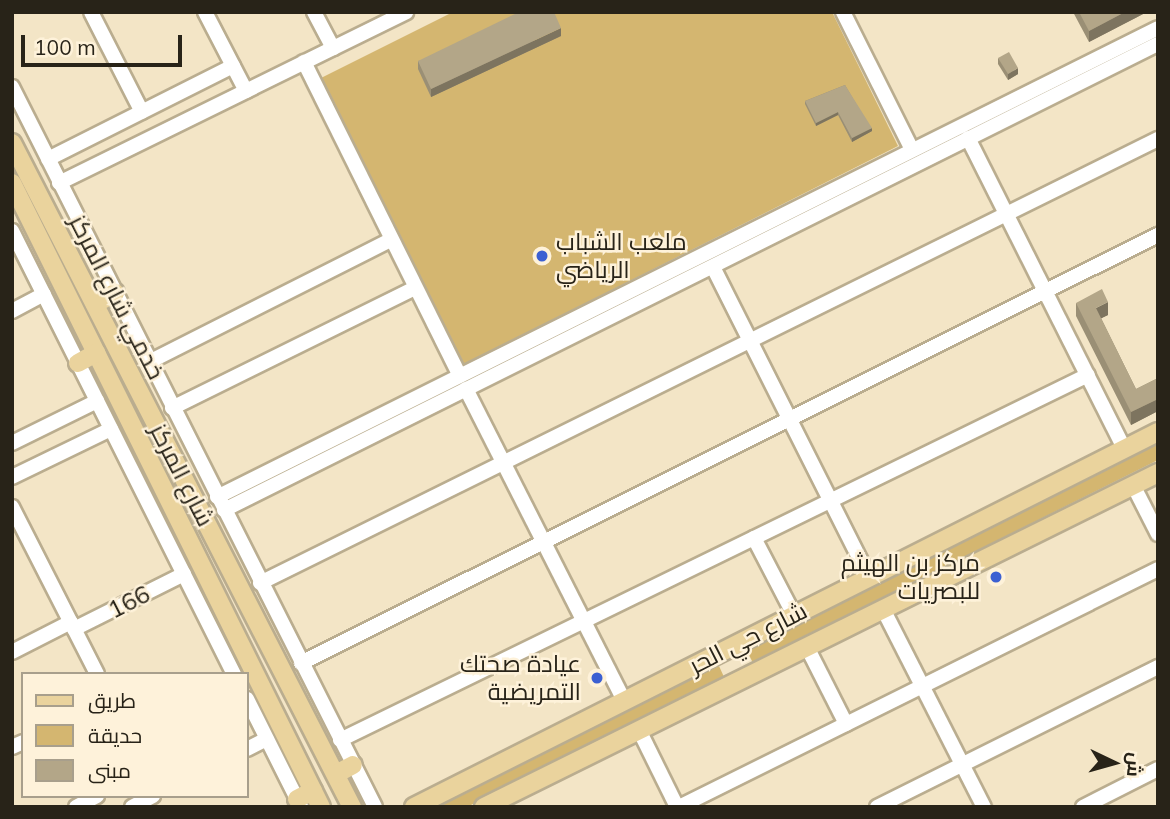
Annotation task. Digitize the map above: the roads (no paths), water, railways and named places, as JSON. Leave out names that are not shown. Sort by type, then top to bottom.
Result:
[{"type":"main road","name":"شارع المركز","points":[[12,143],[352,807]]},
{"type":"main road","name":"شارع المركز","points":[[12,183],[247,672]]},
{"type":"main road","points":[[95,304],[115,293]]},
{"type":"main road","points":[[78,363],[96,354]]},
{"type":"main road","name":"شارع حي الحر","points":[[414,807],[1158,432]]},
{"type":"main road","name":"شارع حي الحر","points":[[484,807],[726,686],[808,649],[1158,472]]},
{"type":"main road","points":[[742,641],[743,662],[756,672]]},
{"type":"main road","points":[[712,656],[726,668],[726,686]]},
{"type":"main road","name":"شارع المركز","points":[[248,674],[308,801]]},
{"type":"main road","points":[[336,774],[353,765]]},
{"type":"street","points":[[91,12],[142,112]]},
{"type":"street","points":[[205,12],[246,91]]},
{"type":"street","points":[[314,12],[333,48]]},
{"type":"street","points":[[59,183],[406,12]]},
{"type":"street","points":[[843,12],[912,150]]},
{"type":"street","points":[[220,503],[466,389],[713,267],[912,150],[1158,29]]},
{"type":"street","points":[[220,503],[459,374],[968,138],[1158,44]]},
{"type":"street","points":[[304,62],[459,374]]},
{"type":"street","points":[[48,159],[233,66]]},
{"type":"street","name":"خدمي شارع المركز","points":[[12,87],[375,807]]},
{"type":"street","points":[[968,138],[1124,448]]},
{"type":"street","points":[[260,583],[1158,139]]},
{"type":"street","points":[[12,232],[233,672]]},
{"type":"street","points":[[301,663],[1158,235]]},
{"type":"street","points":[[149,362],[391,240]]},
{"type":"street","points":[[713,267],[869,577]]},
{"type":"street","points":[[172,408],[415,288]]},
{"type":"street","points":[[12,311],[44,294]]},
{"type":"street","points":[[340,740],[1088,375]]},
{"type":"street","points":[[466,389],[624,701]]},
{"type":"street","points":[[12,443],[97,401]]},
{"type":"street","points":[[12,477],[111,429]]},
{"type":"street","points":[[1133,485],[1158,534]]},
{"type":"street","points":[[12,507],[96,672]]},
{"type":"street","points":[[754,538],[794,615]]},
{"type":"street","points":[[639,730],[678,807],[1158,569]]},
{"type":"street","name":"166","points":[[12,652],[184,574]]},
{"type":"street","points":[[884,611],[984,807]]},
{"type":"street","points":[[808,649],[846,724]]},
{"type":"street","points":[[877,807],[1158,667]]},
{"type":"street","points":[[251,719],[308,801]]},
{"type":"street","points":[[248,749],[267,739]]},
{"type":"street","points":[[1083,807],[1158,769]]},
{"type":"street","points":[[76,807],[93,798]]},
{"type":"street","points":[[132,807],[149,798]]},
{"type":"place","name":"ملعب الشباب الرياضي","points":[[542,256]]},
{"type":"place","name":"مركز بن الهيثم للبصريات","points":[[996,577]]},
{"type":"place","name":"عيادة صحتك التمريضية","points":[[597,678]]}]
